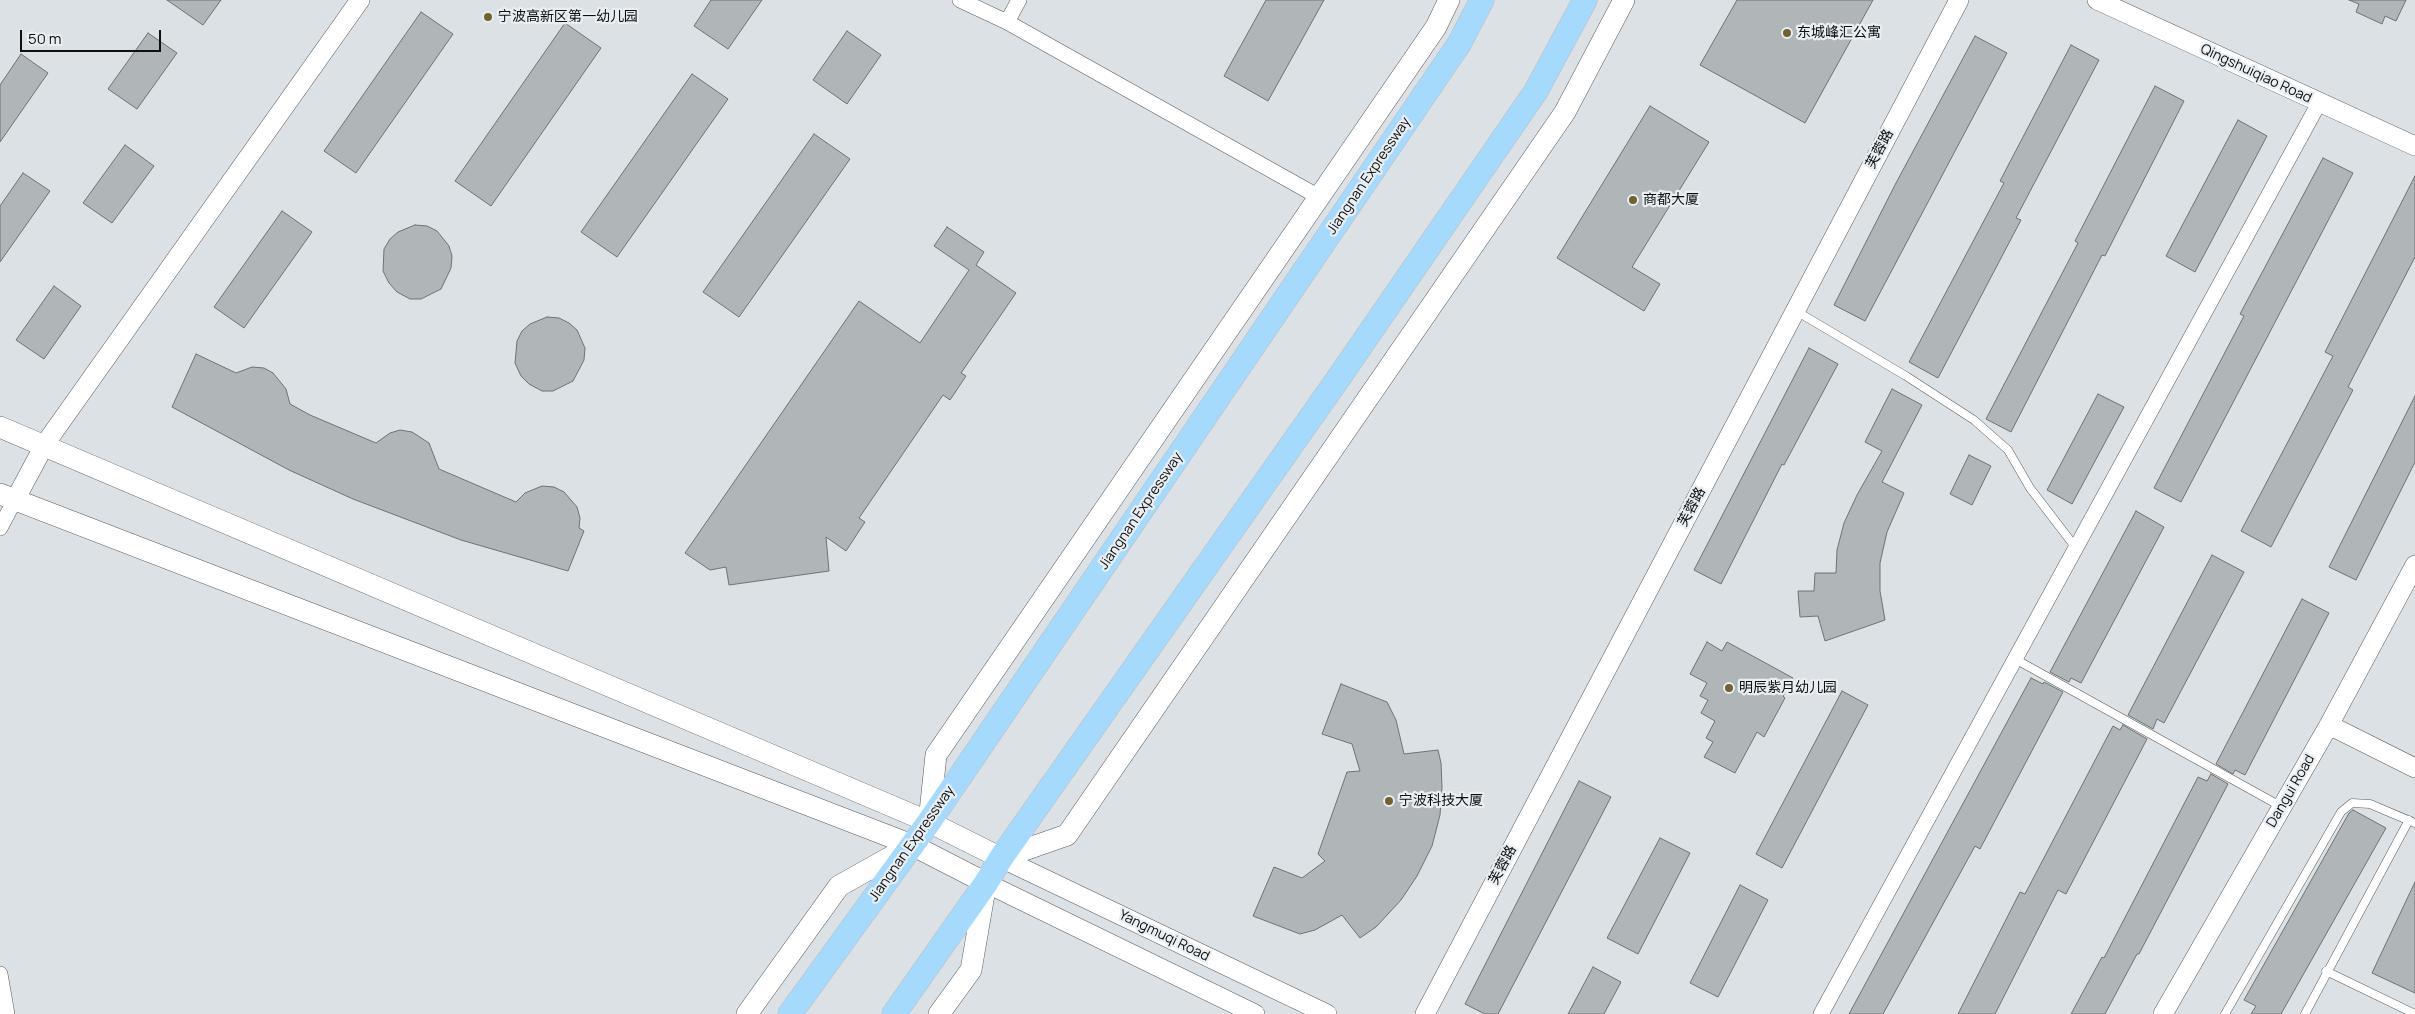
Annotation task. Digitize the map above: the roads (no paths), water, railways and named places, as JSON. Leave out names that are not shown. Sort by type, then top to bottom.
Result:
[{"type":"main road","points":[[929,822],[936,756],[1436,27],[1450,0]]},
{"type":"main road","name":"Jiangnan Expressway","points":[[790,1014],[929,822],[1453,52],[1482,0]]},
{"type":"main road","points":[[894,1014],[986,883],[1001,858],[1340,376],[1530,100],[1585,0]]},
{"type":"main road","points":[[0,427],[45,444],[929,822],[1001,858],[1067,835],[1565,112],[1624,0]]},
{"type":"main road","points":[[7,497],[912,845],[986,883]]},
{"type":"main road","points":[[747,1014],[839,886],[912,845]]},
{"type":"main road","points":[[939,1014],[972,970],[986,883]]},
{"type":"street","points":[[0,528],[7,497],[360,0]]},
{"type":"street","points":[[960,0],[1007,22],[1319,197]]},
{"type":"street","points":[[1007,22],[1019,0]]},
{"type":"street","name":"芙蓉路","points":[[1425,1014],[1958,0]]},
{"type":"street","name":"Qingshuiqiao Road","points":[[2097,0],[2415,146]]},
{"type":"street","points":[[1821,1014],[2319,103]]},
{"type":"street","name":"Dangui Road","points":[[2164,1014],[2329,726],[2415,566]]},
{"type":"street","points":[[2329,726],[2415,768]]},
{"type":"street","name":"Yangmuqi Road","points":[[1001,858],[1327,1014]]},
{"type":"street","points":[[986,883],[1255,1014]]},
{"type":"street","points":[[0,974],[7,1014]]},
{"type":"lane","points":[[1795,311],[1906,376],[1974,420],[2008,450],[2030,488],[2076,548]]},
{"type":"lane","points":[[2015,659],[2282,807]]},
{"type":"lane","points":[[2225,1014],[2340,812],[2352,803],[2370,804],[2412,822],[2326,972],[2305,1014]]},
{"type":"lane","points":[[2326,972],[2415,1014]]},
{"type":"place","name":"宁波高新区第一幼儿园","points":[[488,17]]},
{"type":"place","name":"东城峰汇公寓","points":[[1787,33]]},
{"type":"place","name":"商都大厦","points":[[1633,200]]},
{"type":"place","name":"明辰紫月幼儿园","points":[[1729,688]]},
{"type":"place","name":"宁波科技大厦","points":[[1389,801]]}]
